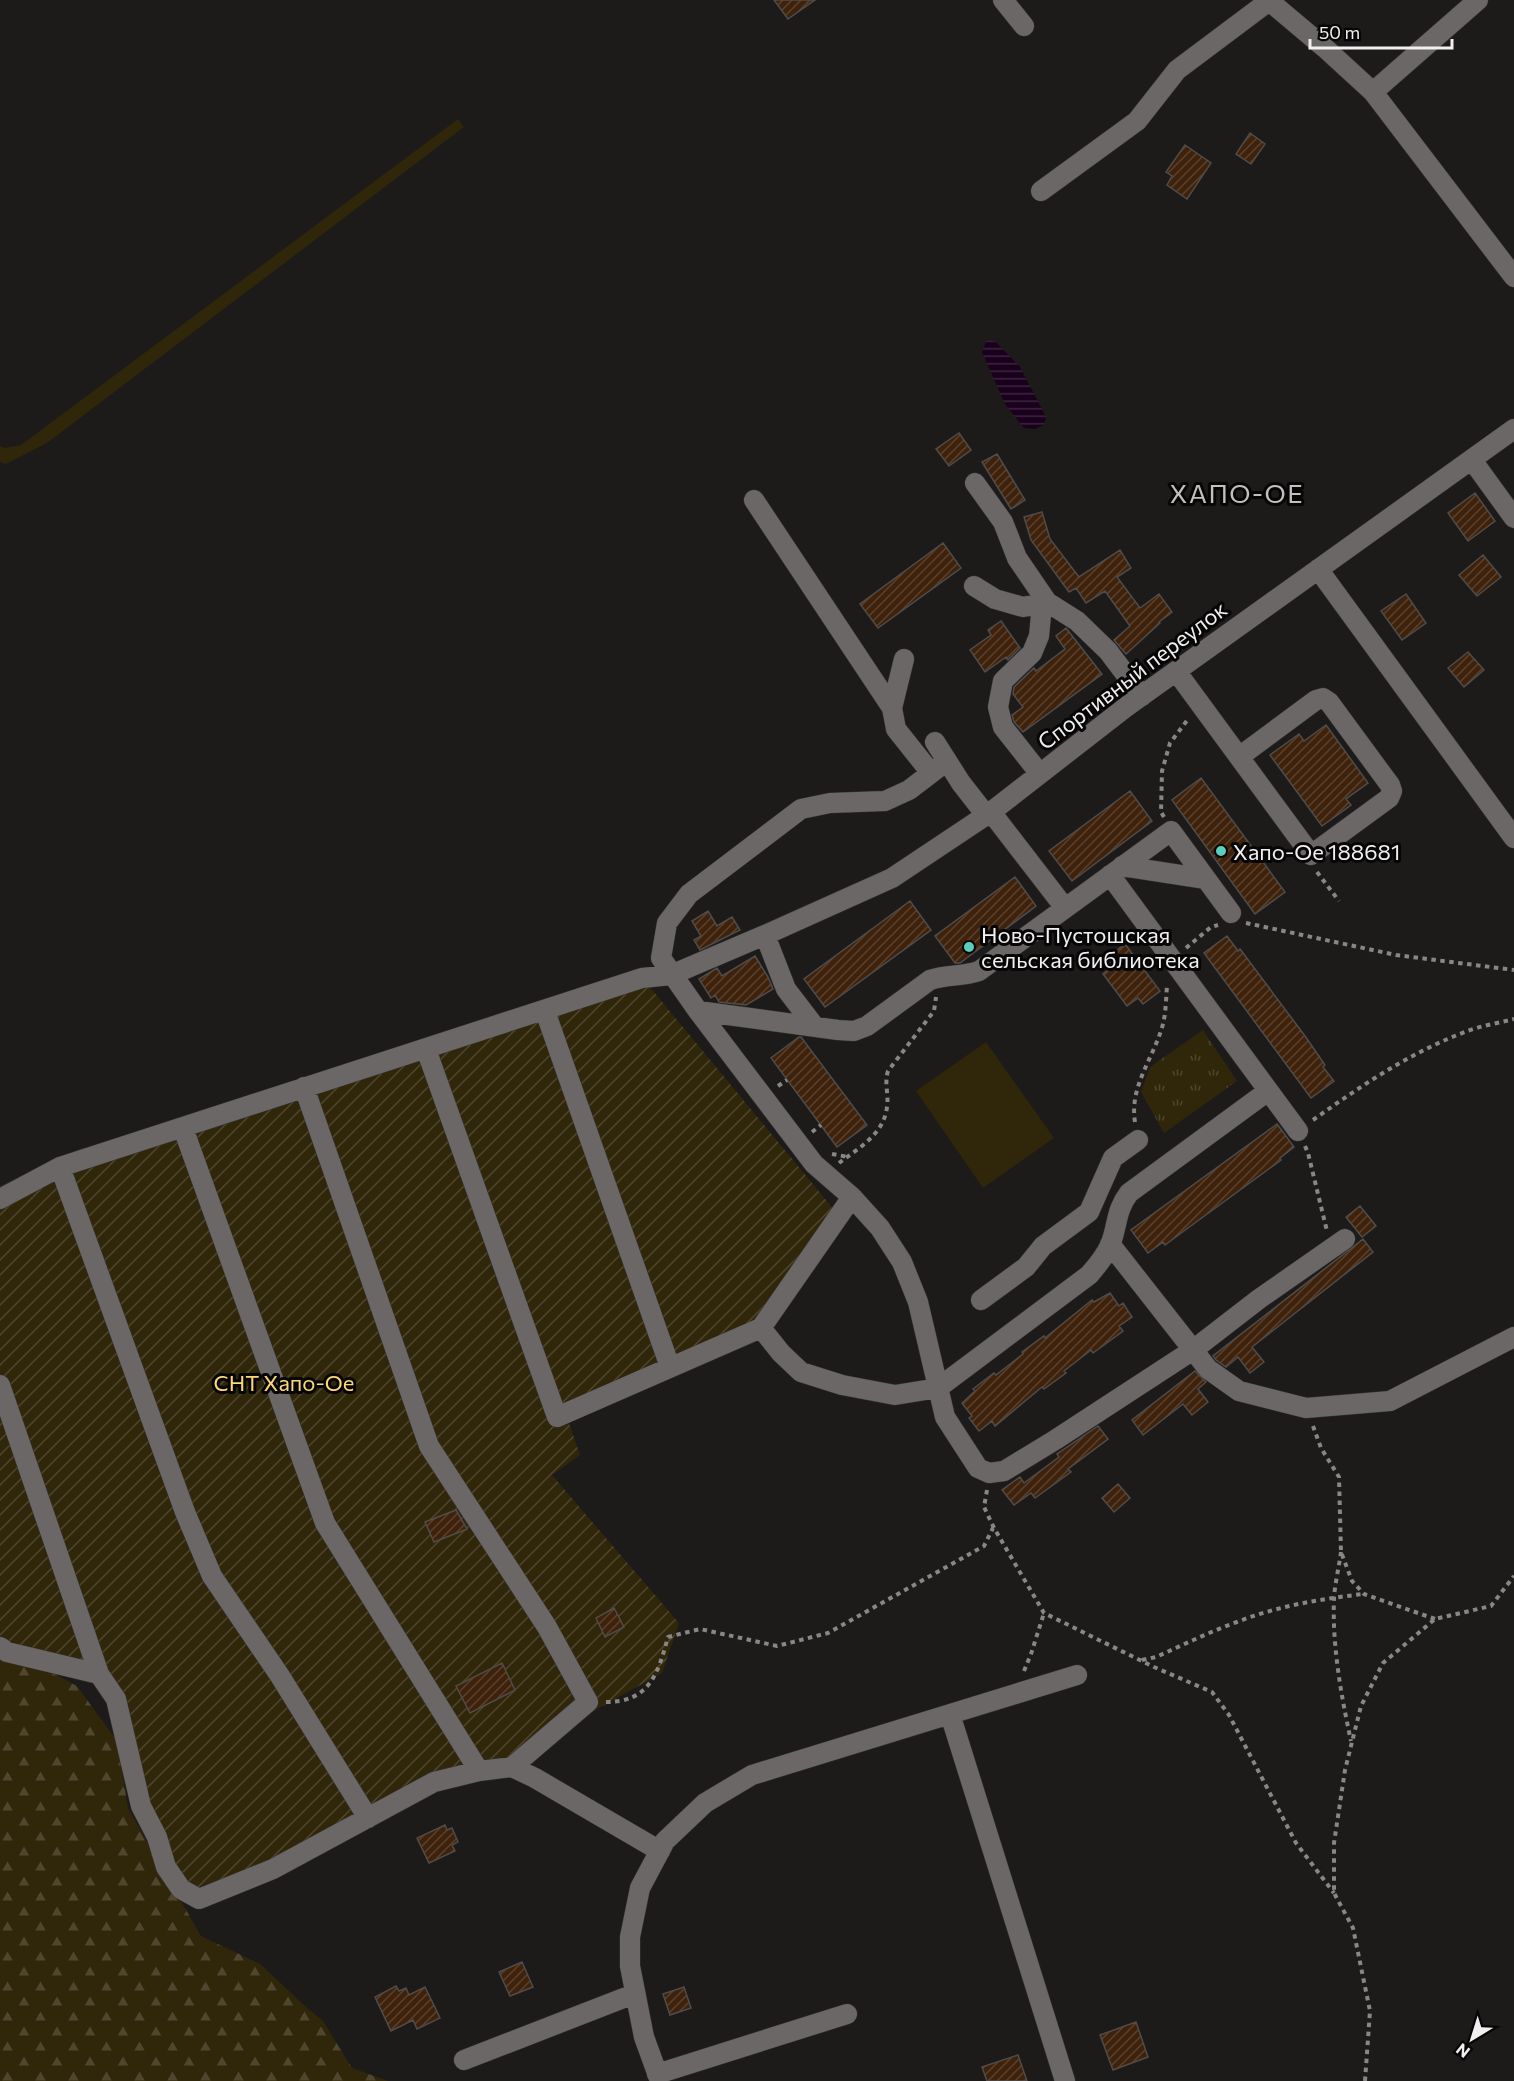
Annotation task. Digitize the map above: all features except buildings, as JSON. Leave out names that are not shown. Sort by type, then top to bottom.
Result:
[{"type":"street","points":[[1003,0],[1024,26]]},
{"type":"street","points":[[1373,92],[1478,0]]},
{"type":"street","points":[[1041,190],[1137,121],[1177,70],[1268,1],[1325,48],[1373,92],[1514,278]]},
{"type":"street","name":"Спортивный переулок","points":[[0,1199],[60,1167],[642,978],[671,975],[892,878],[988,814],[1176,671],[1514,429]]},
{"type":"street","points":[[1472,460],[1514,518]]},
{"type":"street","points":[[975,483],[1003,522],[1017,558],[1047,602],[1077,621],[1107,651],[1142,696]]},
{"type":"street","points":[[754,500],[892,708],[896,729],[931,773]]},
{"type":"street","points":[[1318,569],[1514,838]]},
{"type":"street","points":[[974,586],[995,598],[1023,607],[1047,602]]},
{"type":"street","points":[[1040,774],[1003,727],[998,706],[1003,681],[1032,653],[1039,636],[1041,615],[1047,602]]},
{"type":"street","points":[[892,708],[904,658]]},
{"type":"street","points":[[1176,671],[1200,704],[1311,855],[1389,798],[1392,791],[1357,738],[1329,702],[1323,698],[1317,700],[1239,757]]},
{"type":"street","points":[[935,741],[961,783],[1065,908]]},
{"type":"street","points":[[947,761],[909,790],[885,801],[830,803],[801,809],[689,894],[667,923],[661,958],[671,975],[814,1164],[852,1197],[880,1228],[902,1262],[918,1302],[945,1417],[978,1468],[989,1473],[1004,1471],[1055,1440],[1193,1350],[1259,1299],[1338,1244]]},
{"type":"street","points":[[698,1011],[854,1031],[867,1026],[930,980],[942,976],[966,976],[979,971],[1171,831],[1234,917]]},
{"type":"street","points":[[1116,871],[1206,879]]},
{"type":"street","points":[[1116,871],[1171,958],[1298,1131]]},
{"type":"street","points":[[765,935],[786,989],[815,1027]]},
{"type":"street","points":[[545,1011],[670,1367]]},
{"type":"street","points":[[426,1049],[557,1416],[761,1328],[852,1197]]},
{"type":"street","points":[[304,1087],[429,1446],[547,1627],[588,1702],[512,1767]]},
{"type":"street","points":[[761,1328],[781,1353],[801,1372],[842,1385],[895,1395],[938,1388],[1089,1275],[1101,1262],[1110,1244],[1120,1204],[1128,1193],[1268,1091]]},
{"type":"street","points":[[183,1128],[325,1523],[479,1771]]},
{"type":"street","points":[[981,1300],[1026,1267],[1043,1246],[1089,1212],[1113,1158],[1138,1140]]},
{"type":"street","points":[[60,1167],[184,1512],[212,1576],[280,1676],[368,1818]]},
{"type":"street","points":[[1097,1194],[1120,1204]]},
{"type":"street","points":[[1110,1244],[1208,1370],[1239,1391],[1306,1408],[1390,1401],[1514,1337]]},
{"type":"street","points":[[0,1385],[99,1674],[116,1699],[141,1806],[157,1838],[166,1867],[181,1889],[199,1899],[273,1869],[434,1782],[479,1771],[512,1767],[660,1851]]},
{"type":"street","points":[[0,1647],[7,1652],[99,1674]]},
{"type":"street","points":[[847,2014],[659,2077],[644,2037],[634,1994],[630,1966],[630,1936],[640,1888],[665,1840],[705,1803],[752,1775],[1077,1675]]},
{"type":"street","points":[[950,1714],[1065,2081]]},
{"type":"street","points":[[464,2060],[634,1994]]},
{"type":"path","points":[[1171,831],[1161,812],[1162,771],[1170,743],[1200,704]]},
{"type":"path","points":[[1311,855],[1312,864],[1339,901]]},
{"type":"path","points":[[1138,1140],[1133,1110],[1136,1089],[1163,1024],[1171,958],[1211,927],[1234,917],[1396,955],[1514,970]]},
{"type":"path","points":[[825,1174],[869,1140],[882,1124],[887,1107],[885,1081],[888,1071],[934,1011],[937,1000],[930,980]]},
{"type":"path","points":[[1338,1244],[1308,1153],[1298,1131],[1364,1083],[1413,1055],[1466,1032],[1514,1019]]},
{"type":"path","points":[[1306,1408],[1322,1448],[1340,1477],[1341,1552],[1334,1598],[1337,1654],[1351,1745]]},
{"type":"path","points":[[989,1473],[984,1507],[1044,1613],[1212,1692],[1229,1715],[1296,1843],[1334,1893],[1353,1928],[1370,2011],[1365,2081]]},
{"type":"path","points":[[588,1702],[622,1702],[648,1687],[659,1667],[668,1637],[700,1629],[777,1646],[828,1633],[984,1546],[994,1528]]},
{"type":"path","points":[[1341,1552],[1352,1581],[1364,1594]]},
{"type":"path","points":[[1334,1893],[1334,1842],[1345,1770],[1361,1706],[1383,1664],[1435,1619],[1491,1606],[1514,1576]]},
{"type":"path","points":[[1140,1660],[1156,1657],[1262,1613],[1334,1598],[1364,1594],[1435,1619]]},
{"type":"path","points":[[1013,1695],[1031,1654],[1044,1613]]},
{"type":"green space","points":[[458,119],[464,127],[47,443],[6,464],[0,462],[0,446],[5,448],[21,445]]},
{"type":"green space","name":"СНТ Хапо-Ое","points":[[635,969],[845,1223],[758,1338],[567,1417],[580,1455],[552,1475],[679,1623],[662,1673],[509,1758],[196,1892],[174,1891],[111,1705],[92,1683],[8,1660],[0,1655],[0,1186],[78,1150],[544,1004]]},
{"type":"green space","points":[[1203,1030],[1237,1081],[1164,1133],[1141,1092],[1150,1067]]},
{"type":"green space","points":[[986,1042],[1054,1138],[983,1188],[916,1091]]},
{"type":"green space","points":[[0,1645],[77,1686],[117,1741],[128,1808],[201,1936],[260,1964],[323,2021],[352,2068],[388,2081],[0,2081]]},
{"type":"shaded area","points":[[987,340],[995,341],[1020,367],[1046,417],[1044,425],[1035,429],[1024,428],[1005,404],[982,352]]},
{"type":"place","name":"Хапо-Ое 188681","points":[[1221,851]]},
{"type":"place","name":"Ново-Пустошская сельская библиотека","points":[[969,947]]},
{"type":"district","name":"ХАПО-ОЕ","points":[[1237,492]]}]
